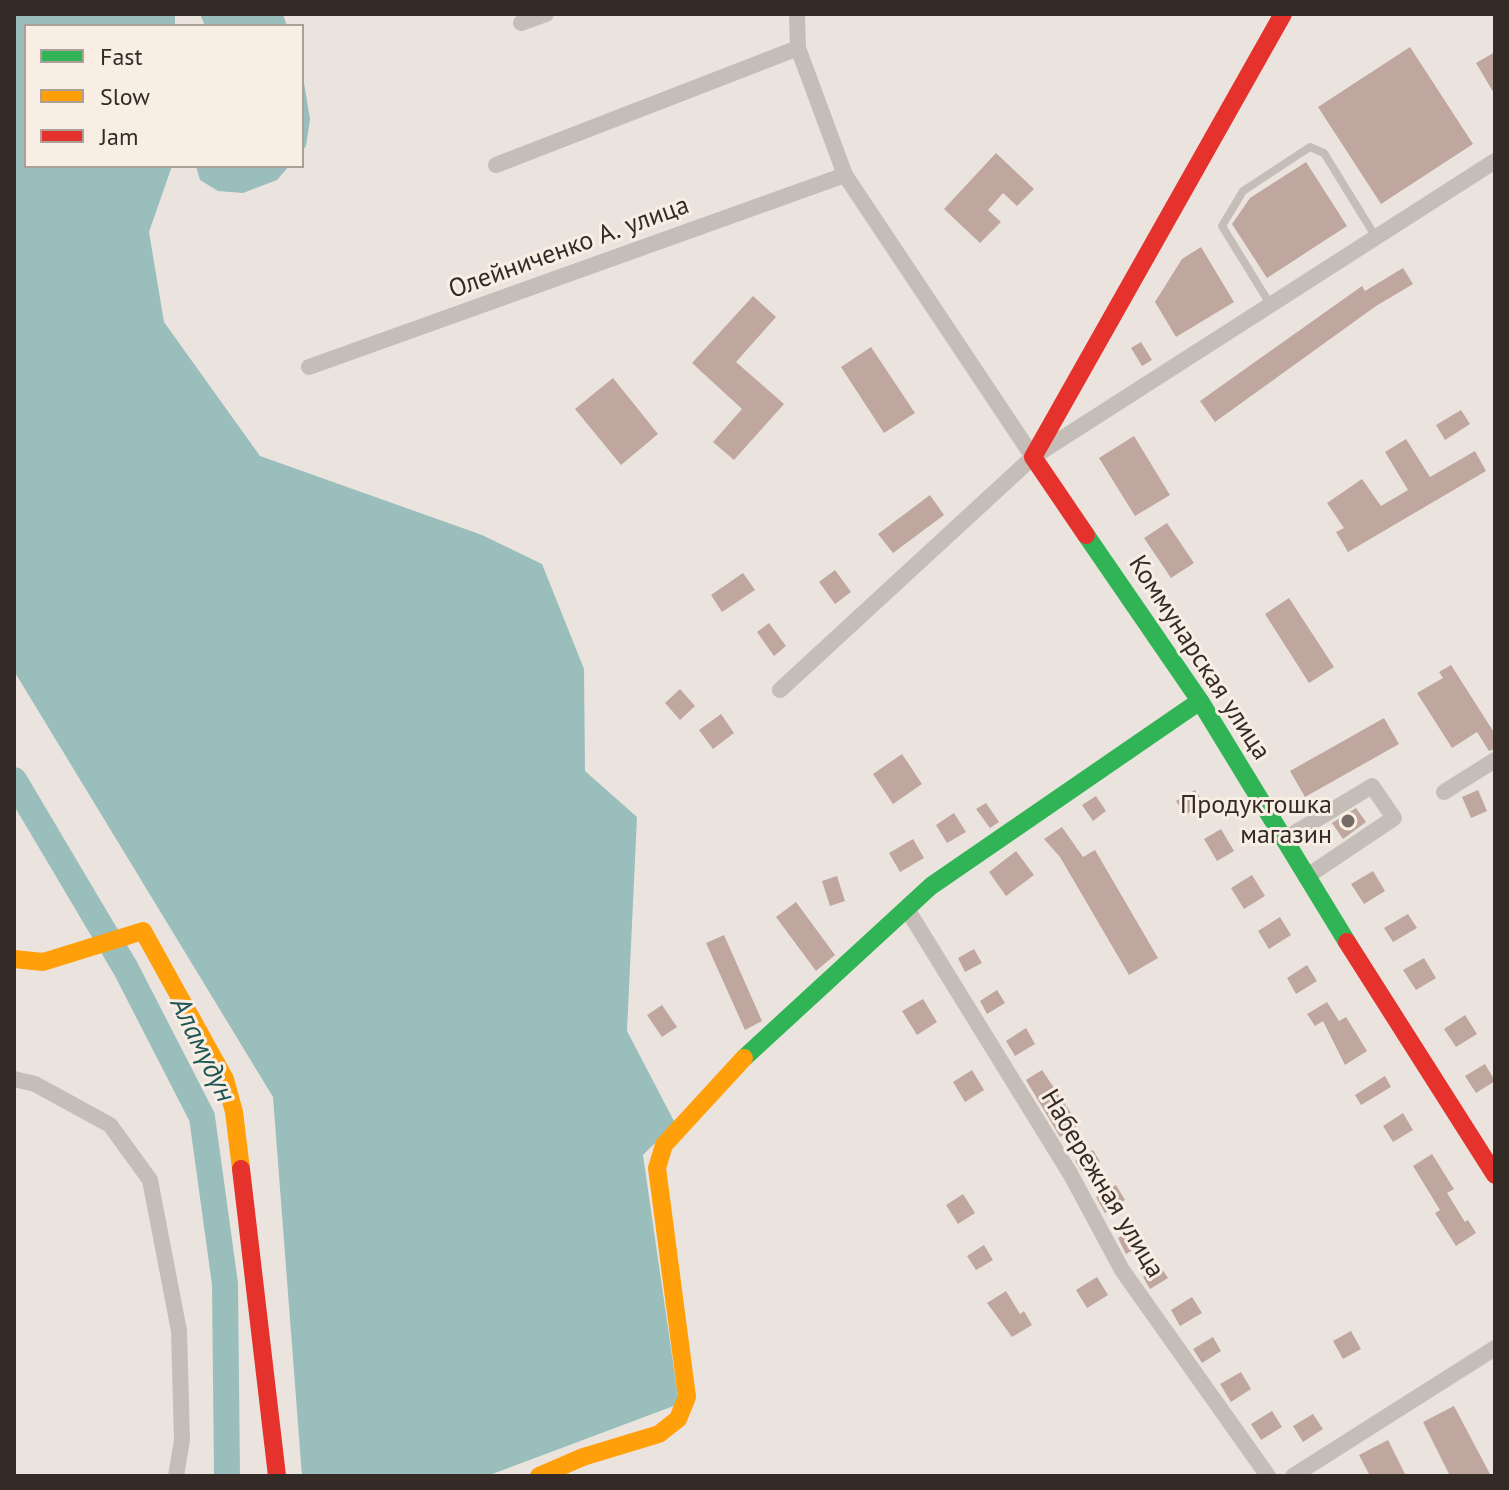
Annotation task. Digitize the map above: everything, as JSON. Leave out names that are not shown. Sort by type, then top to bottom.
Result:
[{"type":"street","points":[[521,23],[546,14]]},
{"type":"street","name":"Коммунарская улица","points":[[797,14],[798,48],[845,175],[1200,701],[1306,877],[1495,1175]]},
{"type":"street","points":[[1033,457],[1283,14]]},
{"type":"street","points":[[496,165],[798,48]]},
{"type":"street","points":[[780,690],[1033,457],[1377,240],[1495,161]]},
{"type":"street","name":"Олейниченко А. улица","points":[[309,367],[845,175]]},
{"type":"street","points":[[539,1476],[583,1457],[659,1434],[678,1419],[687,1397],[657,1168],[664,1145],[768,1034],[931,886],[1200,701]]},
{"type":"street","points":[[1444,792],[1495,760]]},
{"type":"street","points":[[1283,840],[1372,786],[1394,818],[1306,877]]},
{"type":"street","name":"Набережная улица","points":[[907,909],[1071,1175],[1122,1270],[1268,1476]]},
{"type":"street","points":[[14,959],[43,962],[143,931],[225,1079],[234,1112],[277,1476]]},
{"type":"street","points":[[14,1079],[35,1084],[110,1125],[150,1180],[179,1331],[182,1440],[176,1476]]},
{"type":"street","points":[[1293,1476],[1495,1348]]},
{"type":"lane","points":[[1272,306],[1222,226],[1243,191],[1310,147],[1324,153],[1377,240]]},
{"type":"water","points":[[14,14],[175,14],[175,24],[24,24],[24,168],[171,168],[149,232],[164,322],[260,456],[482,535],[542,564],[584,669],[585,771],[637,817],[627,1031],[675,1123],[643,1155],[679,1404],[487,1476],[302,1476],[273,1097],[14,671]]},
{"type":"water","points":[[200,14],[283,14],[286,24],[204,24]]},
{"type":"water","points":[[304,83],[310,119],[304,148]]},
{"type":"water","points":[[197,168],[287,168],[277,180],[243,193],[218,191],[200,180]]},
{"type":"building","points":[[1410,47],[1473,144],[1381,204],[1318,107]]},
{"type":"building","points":[[1495,52],[1495,95],[1476,63]]},
{"type":"building","points":[[996,153],[1034,189],[1017,206],[1003,193],[988,210],[1001,222],[980,243],[944,209]]},
{"type":"building","points":[[1306,162],[1347,226],[1267,278],[1232,224],[1250,198]]},
{"type":"building","points":[[1201,247],[1234,302],[1176,337],[1155,302],[1182,259]]},
{"type":"building","points":[[1403,268],[1413,284],[1376,306],[1215,422],[1200,401],[1362,286],[1365,291]]},
{"type":"building","points":[[753,296],[776,317],[736,362],[784,404],[734,460],[713,442],[742,409],[692,363]]},
{"type":"building","points":[[1141,342],[1152,360],[1142,366],[1131,348]]},
{"type":"building","points":[[871,347],[915,413],[884,433],[841,367]]},
{"type":"building","points":[[613,378],[658,434],[621,465],[575,409]]},
{"type":"building","points":[[1461,410],[1470,424],[1445,440],[1436,425]]},
{"type":"building","points":[[1134,436],[1170,495],[1135,516],[1099,458]]},
{"type":"building","points":[[1406,439],[1430,477],[1475,451],[1486,471],[1348,552],[1336,532],[1344,528],[1327,503],[1362,479],[1381,506],[1408,490],[1385,452]]},
{"type":"building","points":[[930,495],[944,515],[893,553],[878,534]]},
{"type":"building","points":[[1167,523],[1194,563],[1171,578],[1144,538]]},
{"type":"building","points":[[835,570],[851,592],[835,604],[819,582]]},
{"type":"building","points":[[743,573],[755,590],[722,612],[711,595]]},
{"type":"building","points":[[1289,598],[1334,667],[1309,683],[1265,614]]},
{"type":"building","points":[[769,623],[786,646],[774,656],[757,632]]},
{"type":"building","points":[[1451,665],[1495,734],[1495,749],[1489,751],[1477,732],[1452,748],[1417,693],[1443,678],[1439,672]]},
{"type":"building","points":[[680,689],[695,706],[680,720],[665,703]]},
{"type":"building","points":[[721,714],[734,733],[713,749],[699,730]]},
{"type":"building","points":[[1384,718],[1399,744],[1305,797],[1290,771]]},
{"type":"building","points":[[902,754],[922,784],[893,804],[873,774]]},
{"type":"building","points":[[1195,790],[1204,803],[1185,815],[1176,801]]},
{"type":"building","points":[[1478,790],[1487,811],[1471,818],[1462,797]]},
{"type":"building","points":[[1096,796],[1106,811],[1093,821],[1082,805]]},
{"type":"building","points":[[986,803],[999,822],[990,828],[976,809]]},
{"type":"building","name":"Продуктошка магазин","points":[[1356,808],[1366,822],[1343,839],[1332,823]]},
{"type":"building","points":[[954,813],[966,832],[947,843],[936,825]]},
{"type":"building","points":[[1062,827],[1083,857],[1095,850],[1158,958],[1129,975],[1060,857],[1044,839]]},
{"type":"building","points":[[1221,829],[1234,851],[1217,861],[1204,839]]},
{"type":"building","points":[[913,839],[924,858],[900,872],[889,853]]},
{"type":"building","points":[[1016,851],[1034,875],[1006,896],[989,872]]},
{"type":"building","points":[[1373,871],[1385,891],[1364,904],[1351,884]]},
{"type":"building","points":[[1252,875],[1265,896],[1244,909],[1231,888]]},
{"type":"building","points":[[837,876],[845,901],[830,906],[822,881]]},
{"type":"building","points":[[796,902],[835,955],[816,971],[776,917]]},
{"type":"building","points":[[1408,914],[1417,928],[1393,942],[1384,928]]},
{"type":"building","points":[[1280,917],[1291,935],[1269,949],[1258,931]]},
{"type":"building","points":[[724,935],[762,1021],[745,1030],[706,943]]},
{"type":"building","points":[[974,949],[982,963],[965,972],[958,958]]},
{"type":"building","points":[[1424,958],[1436,978],[1416,990],[1403,970]]},
{"type":"building","points":[[1307,965],[1317,981],[1296,994],[1287,978]]},
{"type":"building","points":[[997,990],[1005,1003],[987,1014],[980,1001]]},
{"type":"building","points":[[923,999],[937,1022],[917,1035],[902,1011]]},
{"type":"building","points":[[1327,1002],[1339,1021],[1346,1017],[1367,1051],[1345,1065],[1323,1021],[1315,1026],[1307,1014]]},
{"type":"building","points":[[662,1005],[677,1027],[662,1037],[647,1015]]},
{"type":"building","points":[[1465,1015],[1477,1034],[1456,1047],[1444,1029]]},
{"type":"building","points":[[1026,1028],[1035,1044],[1015,1056],[1006,1041]]},
{"type":"building","points":[[1485,1064],[1495,1081],[1476,1093],[1465,1076]]},
{"type":"building","points":[[972,1070],[984,1090],[965,1102],[953,1082]]},
{"type":"building","points":[[1042,1070],[1079,1125],[1060,1137],[1026,1080]]},
{"type":"building","points":[[1385,1076],[1391,1087],[1361,1105],[1355,1095]]},
{"type":"building","points":[[1403,1113],[1413,1130],[1393,1142],[1383,1126]]},
{"type":"building","points":[[1093,1150],[1100,1162],[1082,1172],[1075,1161]]},
{"type":"building","points":[[1432,1154],[1454,1189],[1447,1193],[1465,1222],[1468,1220],[1476,1233],[1456,1246],[1435,1213],[1440,1210],[1413,1166]]},
{"type":"building","points":[[1116,1185],[1125,1200],[1105,1213],[1096,1197]]},
{"type":"building","points":[[963,1194],[975,1213],[958,1224],[946,1205]]},
{"type":"building","points":[[1136,1227],[1145,1242],[1126,1254],[1118,1238]]},
{"type":"building","points":[[984,1245],[993,1260],[976,1270],[967,1256]]},
{"type":"building","points":[[1160,1266],[1168,1278],[1150,1289],[1143,1277]]},
{"type":"building","points":[[1097,1277],[1108,1295],[1087,1308],[1076,1290]]},
{"type":"building","points":[[1006,1291],[1020,1314],[1024,1311],[1032,1325],[1012,1337],[987,1303]]},
{"type":"building","points":[[1192,1297],[1202,1313],[1180,1326],[1171,1310]]},
{"type":"building","points":[[1351,1331],[1361,1349],[1343,1359],[1333,1341]]},
{"type":"building","points":[[1213,1337],[1221,1351],[1202,1363],[1193,1349]]},
{"type":"building","points":[[1241,1372],[1251,1389],[1231,1402],[1220,1384]]},
{"type":"building","points":[[1454,1406],[1491,1476],[1450,1476],[1423,1422]]},
{"type":"building","points":[[1272,1411],[1282,1427],[1261,1440],[1251,1424]]},
{"type":"building","points":[[1313,1414],[1323,1429],[1303,1442],[1293,1426]]},
{"type":"building","points":[[1388,1440],[1406,1476],[1370,1476],[1359,1455]]},
{"type":"waterway","name":"Аламүдүн","points":[[14,780],[126,969],[202,1117],[225,1284],[227,1476]]},
{"type":"traffic: fast","points":[[1086,535],[1200,701],[1347,942]]},
{"type":"traffic: fast","points":[[744,1058],[931,886],[1200,701]]},
{"type":"traffic: slow","points":[[14,959],[43,962],[143,931],[225,1079],[234,1112],[241,1169]]},
{"type":"traffic: slow","points":[[539,1476],[583,1457],[659,1434],[678,1419],[687,1397],[657,1168],[664,1145],[744,1058]]},
{"type":"traffic: jam","points":[[1086,535],[1033,457],[1283,14]]},
{"type":"traffic: jam","points":[[1347,942],[1495,1175]]},
{"type":"traffic: jam","points":[[241,1169],[277,1476]]},
{"type":"place","name":"Продуктошка магазин","points":[[1348,821]]}]
